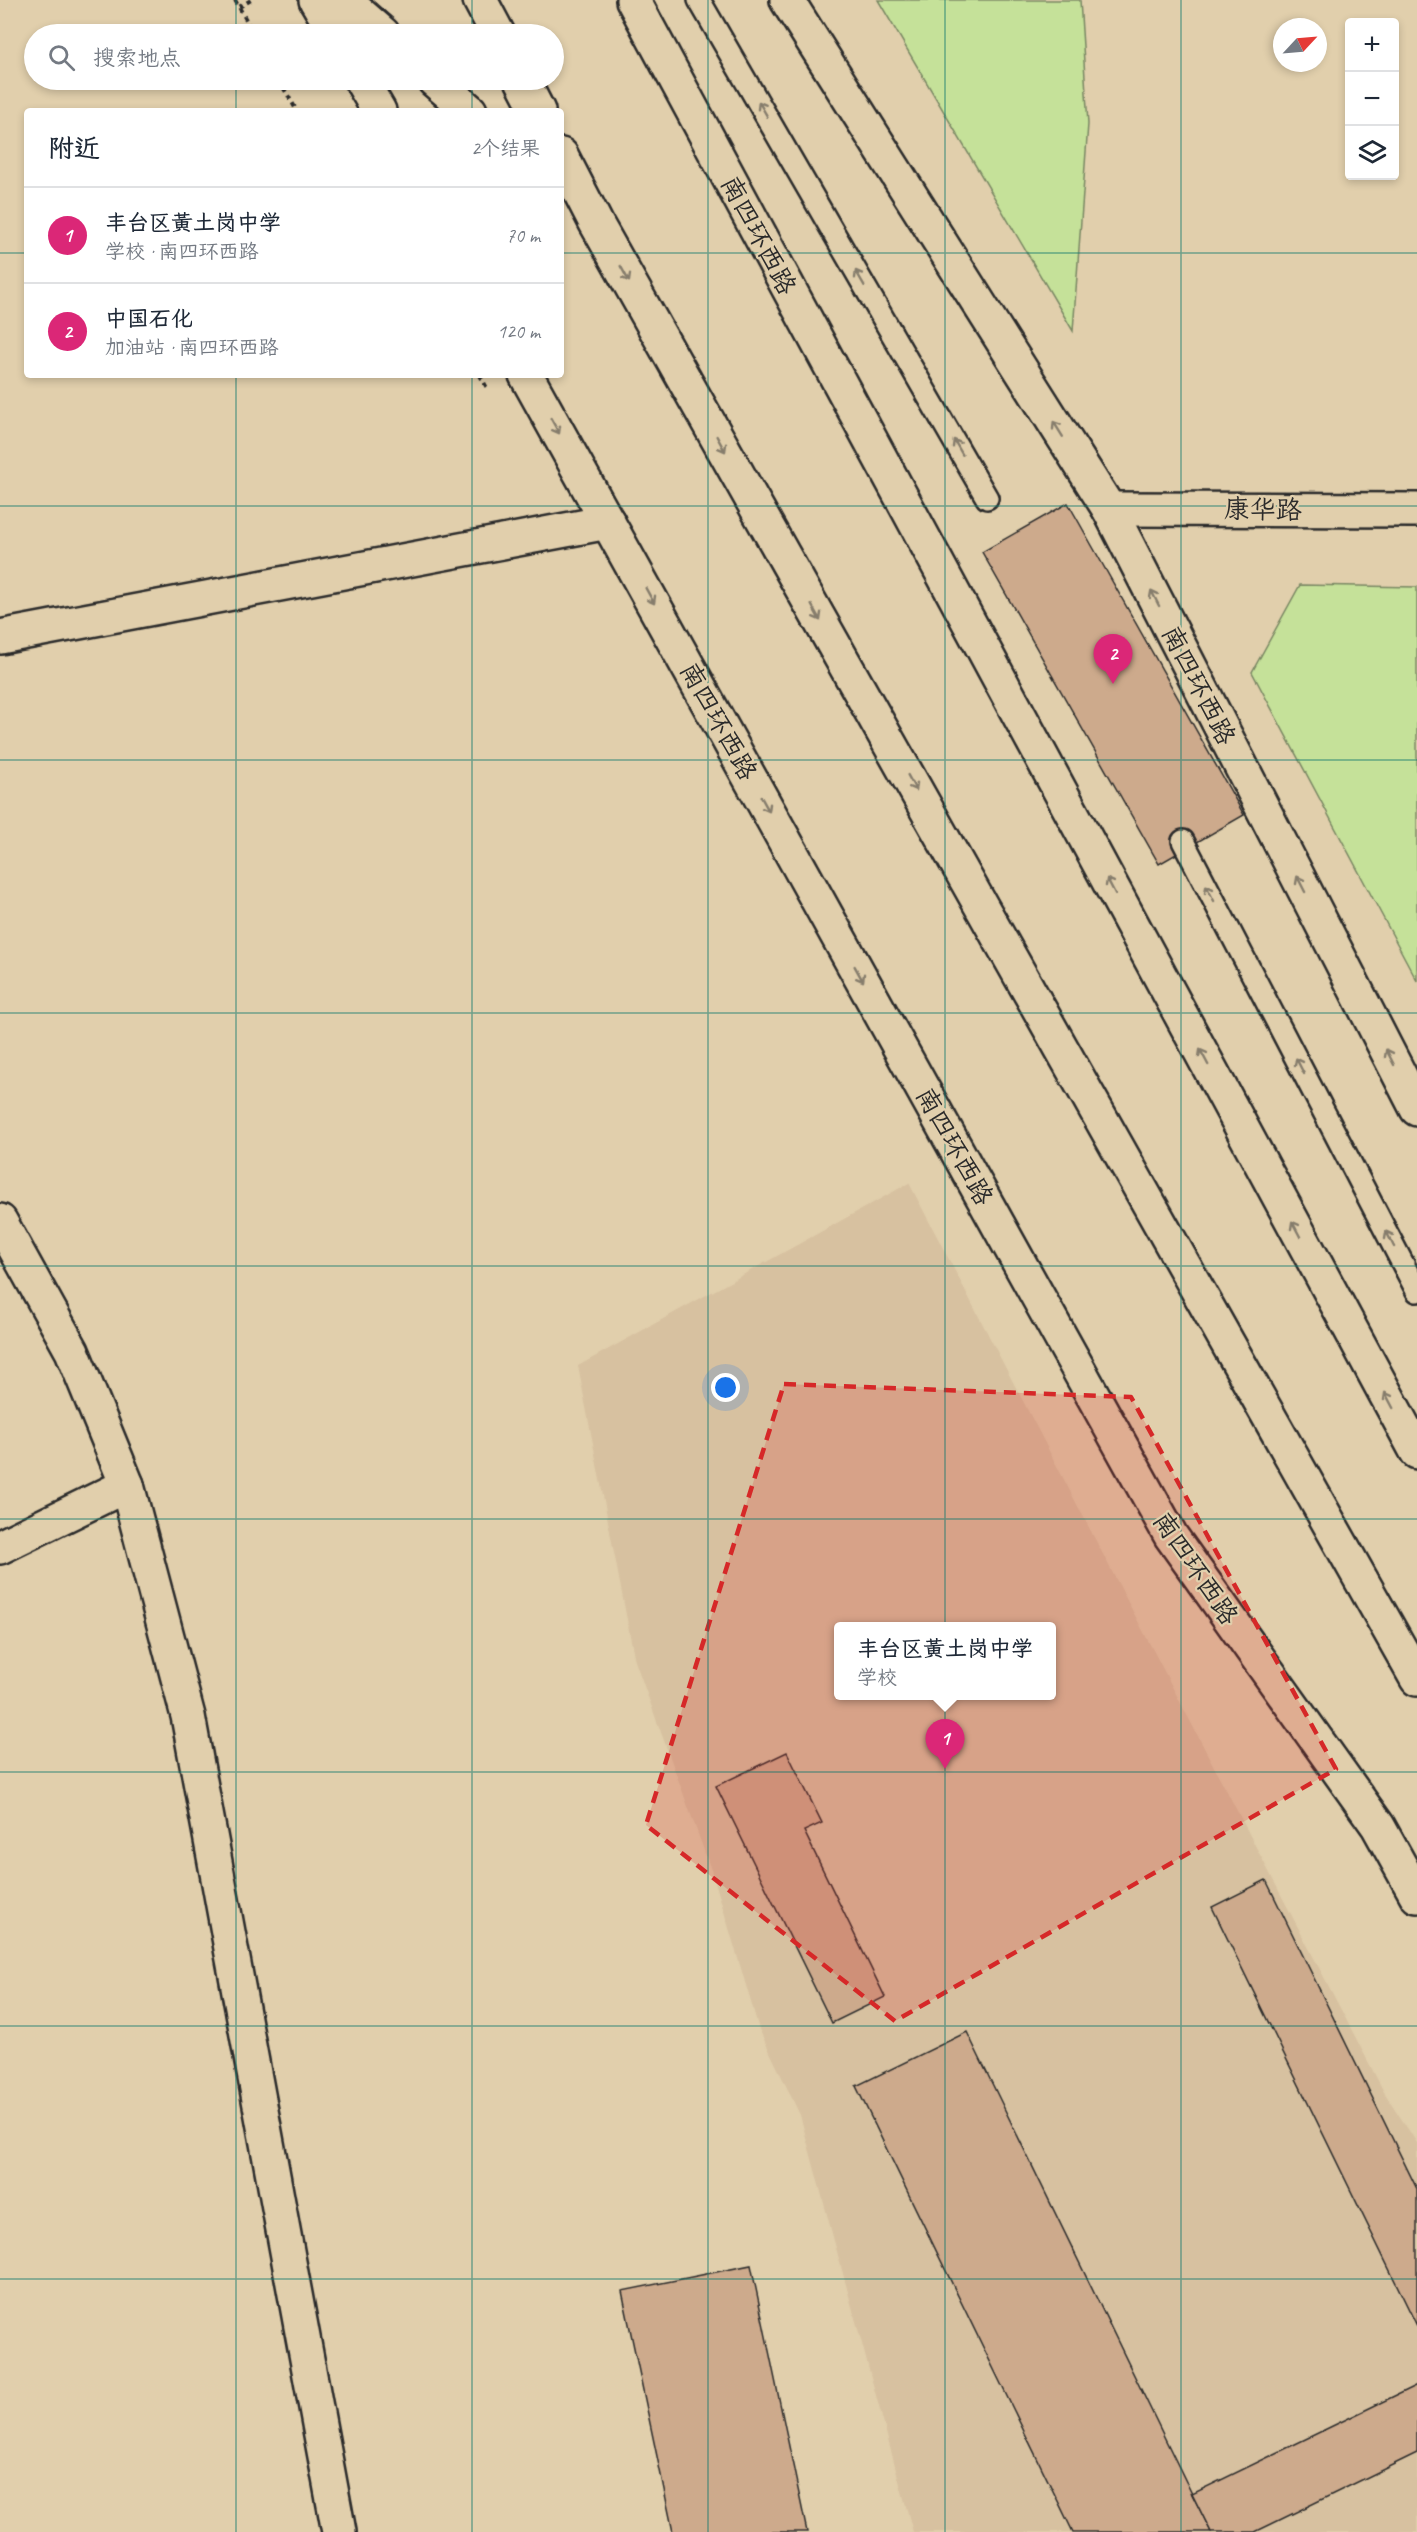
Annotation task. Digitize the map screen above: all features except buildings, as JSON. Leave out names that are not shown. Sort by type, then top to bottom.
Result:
[{"type":"main road","points":[[316,0],[330,24]]},
{"type":"main road","points":[[344,0],[372,24]]},
{"type":"main road","points":[[480,0],[493,24]]},
{"type":"main road","name":"南四环西路","points":[[633,0],[1417,1452]]},
{"type":"main road","name":"南四环西路","points":[[787,0],[1108,508],[1417,1109]]},
{"type":"main road","points":[[367,90],[377,108]]},
{"type":"main road","points":[[446,90],[467,108]]},
{"type":"main road","points":[[527,90],[536,108]]},
{"type":"main road","points":[[564,161],[596,223],[1417,1679]]},
{"type":"main road","points":[[564,195],[596,223]]},
{"type":"main road","name":"南四环西路","points":[[528,378],[1171,1536],[1378,1826],[1417,1896]]},
{"type":"main road","name":"康华路","points":[[1108,508],[1417,510]]},
{"type":"main road","points":[[0,637],[608,522]]},
{"type":"main road","points":[[0,1221],[72,1351],[127,1485],[188,1716],[339,2532]]},
{"type":"main road","points":[[0,1547],[127,1485]]},
{"type":"lane","points":[[699,0],[987,498]]},
{"type":"lane","points":[[1183,841],[1417,1291]]},
{"type":"path","points":[[235,0],[248,24]]},
{"type":"path","points":[[239,7],[251,0]]},
{"type":"path","points":[[285,90],[295,108]]},
{"type":"highlighted area","points":[[784,1384],[1131,1397],[1336,1769],[895,2021],[646,1825]]},
{"type":"shaded area","points":[[909,1183],[1384,2092],[1417,2143],[1417,2532],[913,2532],[800,2115],[759,2029],[714,1878],[635,1661],[578,1366]]},
{"type":"green space","points":[[878,0],[1080,0],[1088,124],[1073,331]]},
{"type":"green space","points":[[1300,585],[1417,587],[1417,981],[1252,672]]},
{"type":"place","name":"中国石化","points":[[1113,684]]},
{"type":"place","name":"丰台区黄土岗中学","points":[[945,1769]]}]
